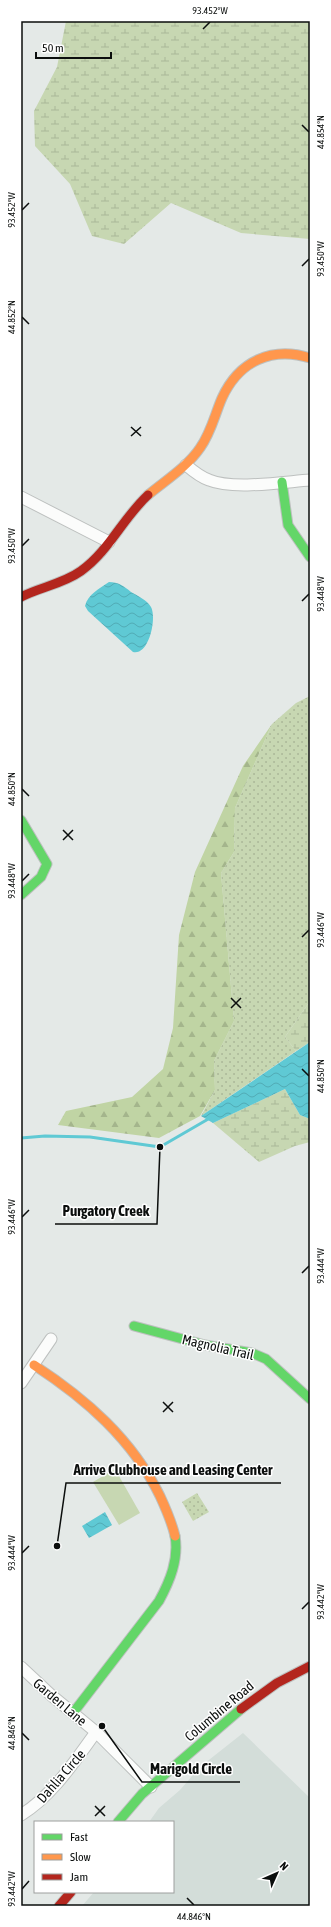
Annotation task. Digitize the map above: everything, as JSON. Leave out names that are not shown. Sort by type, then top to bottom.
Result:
[{"type":"street","points":[[21,597],[36,589],[78,574],[93,562],[138,505],[151,491],[186,465],[202,446],[222,394],[242,370],[267,355],[281,353],[295,354],[310,358]]},
{"type":"street","points":[[186,465],[197,474],[220,484],[310,480]]},
{"type":"street","points":[[282,482],[288,525],[310,557]]},
{"type":"street","points":[[21,497],[109,542]]},
{"type":"street","points":[[21,820],[48,864],[47,870],[43,875],[21,895]]},
{"type":"street","name":"Magnolia Trail","points":[[134,1326],[205,1345],[252,1352],[266,1359],[310,1399]]},
{"type":"street","points":[[21,1383],[50,1339]]},
{"type":"street","points":[[34,1365],[71,1390],[96,1410],[139,1459],[156,1486],[173,1525],[176,1544],[169,1583],[160,1600],[73,1713]]},
{"type":"street","name":"Columbine Road","points":[[119,1821],[151,1787],[248,1703],[286,1677],[310,1666]]},
{"type":"street","name":"Garden Lane","points":[[21,1667],[51,1695],[96,1732],[151,1787]]},
{"type":"street","name":"Dahlia Circle","points":[[21,1815],[33,1807],[53,1788],[96,1732]]},
{"type":"street","points":[[59,1906],[70,1893]]},
{"type":"shaded area","points":[[243,1733],[310,1798],[310,1906],[82,1906],[93,1893],[174,1893],[174,1821],[150,1821],[159,1808],[180,1790],[200,1767]]},
{"type":"green space","points":[[66,21],[310,21],[310,239],[241,233],[171,203],[124,244],[92,236],[70,184],[35,146],[34,111],[57,67]]},
{"type":"green space","points":[[310,696],[310,739],[308,745],[310,775],[310,1001],[285,1037],[296,1051],[201,1116],[215,1090],[214,1061],[234,1021],[221,873],[234,852],[235,808],[272,724],[296,703]]},
{"type":"green space","points":[[272,724],[235,808],[234,852],[221,873],[234,1021],[214,1061],[215,1090],[200,1116],[159,1138],[58,1125],[66,1111],[132,1097],[163,1069],[173,1028],[179,935],[195,872],[243,766]]},
{"type":"green space","points":[[310,1001],[310,1042],[296,1051],[285,1037]]},
{"type":"green space","points":[[285,1089],[300,1115],[310,1119],[310,1142],[295,1146],[259,1162],[213,1123]]},
{"type":"green space","points":[[115,1469],[140,1513],[119,1525],[93,1482]]},
{"type":"green space","points":[[197,1493],[209,1512],[193,1521],[182,1502]]},
{"type":"water","points":[[109,582],[123,586],[145,600],[151,607],[153,619],[150,635],[147,642],[139,652],[133,652],[88,611],[85,606],[91,595]]},
{"type":"water","points":[[310,1042],[310,1119],[300,1115],[285,1089],[213,1123],[201,1116]]},
{"type":"water","points":[[105,1512],[112,1525],[89,1538],[82,1526]]},
{"type":"waterway","points":[[21,1138],[45,1136],[90,1137],[160,1147],[210,1118]]},
{"type":"traffic: fast","points":[[282,482],[288,525],[310,557]]},
{"type":"traffic: fast","points":[[21,820],[47,864],[41,877],[21,895]]},
{"type":"traffic: fast","points":[[134,1326],[205,1345],[252,1353],[266,1359],[310,1399]]},
{"type":"traffic: fast","points":[[73,1713],[159,1601],[173,1570],[176,1553],[175,1536]]},
{"type":"traffic: fast","points":[[119,1821],[142,1794],[241,1709]]},
{"type":"traffic: slow","points":[[148,495],[183,467],[195,455],[207,436],[222,398],[229,385],[247,366],[258,360],[283,354],[310,358]]},
{"type":"traffic: slow","points":[[34,1365],[89,1406],[122,1438],[149,1475],[169,1516],[175,1536]]},
{"type":"traffic: jam","points":[[21,597],[67,579],[91,563],[148,495]]},
{"type":"traffic: jam","points":[[241,1709],[277,1683],[310,1666]]},
{"type":"traffic: jam","points":[[59,1906],[70,1893]]},
{"type":"place","name":"Purgatory Creek","points":[[160,1147]]},
{"type":"place","name":"Arrive Clubhouse and Leasing Center","points":[[57,1546]]},
{"type":"place","name":"Marigold Circle","points":[[102,1726]]}]
